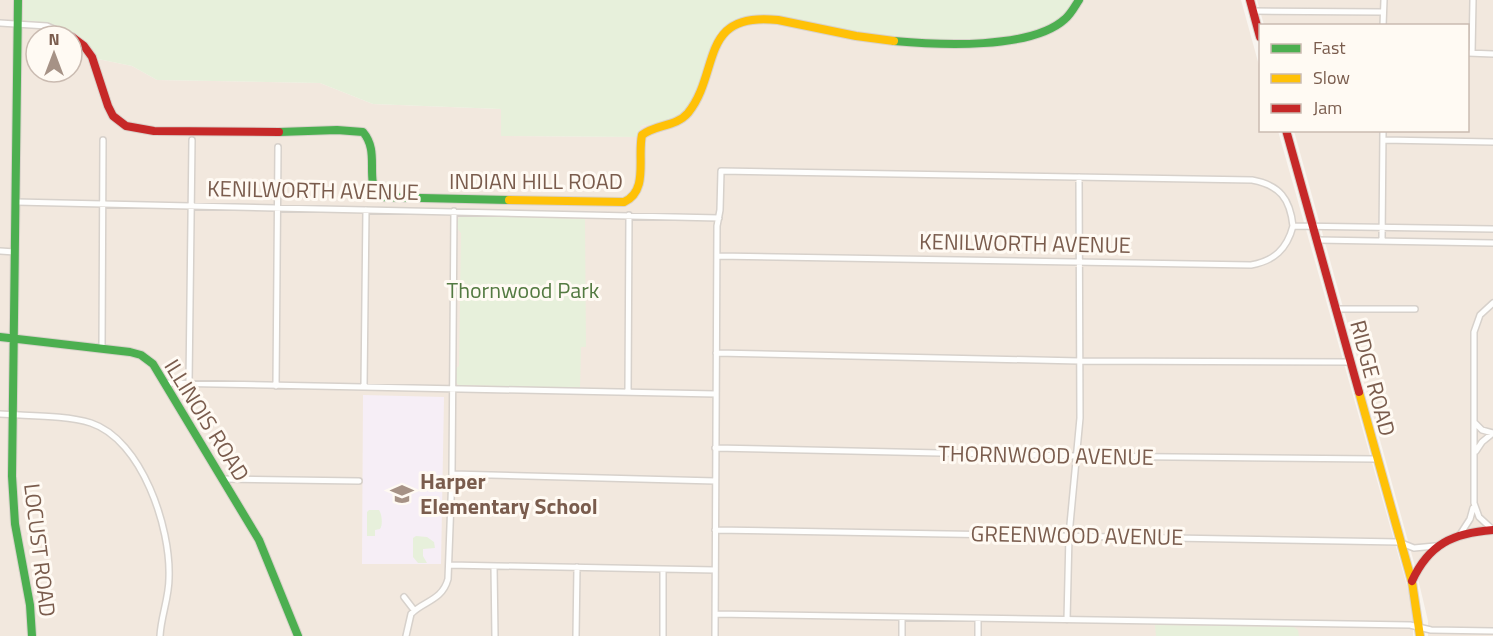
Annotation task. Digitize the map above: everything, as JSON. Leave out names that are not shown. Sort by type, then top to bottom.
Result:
[{"type":"street","name":"LOCUST ROAD","points":[[18,0],[12,415],[13,508],[30,605],[32,636]]},
{"type":"street","name":"INDIAN HILL ROAD","points":[[84,46],[95,61],[111,114],[127,126],[150,130],[233,133],[363,132],[369,136],[373,147],[372,188],[378,197],[382,198],[624,202],[634,199],[639,191],[642,135],[649,129],[675,123],[685,116],[697,99],[719,38],[727,29],[739,23],[756,19],[775,20],[855,36],[903,41],[1002,42],[1054,28],[1073,13],[1079,0]]},
{"type":"street","points":[[1250,0],[1259,33]]},
{"type":"street","points":[[1383,24],[1384,0]]},
{"type":"street","points":[[1473,0],[1470,53],[1493,54]]},
{"type":"street","points":[[1253,11],[1383,12]]},
{"type":"street","name":"INDIAN HILL ROAD","points":[[0,24],[24,24]]},
{"type":"street","name":"RIDGE ROAD","points":[[1287,132],[1412,582],[1420,632]]},
{"type":"street","points":[[1382,241],[1383,132]]},
{"type":"street","points":[[102,348],[103,140]]},
{"type":"street","points":[[189,383],[192,140]]},
{"type":"street","points":[[1383,140],[1493,142]]},
{"type":"street","points":[[276,386],[278,147]]},
{"type":"street","points":[[715,636],[717,256],[721,171],[1252,180],[1276,189],[1286,200],[1292,214],[1293,226],[1493,229]]},
{"type":"street","points":[[1067,620],[1069,535],[1080,418],[1079,177]]},
{"type":"street","name":"KENILWORTH AVENUE","points":[[16,202],[718,218]]},
{"type":"street","points":[[364,387],[366,210]]},
{"type":"street","points":[[406,636],[409,618],[414,610],[426,605],[447,584],[452,474],[454,212]]},
{"type":"street","points":[[628,392],[629,215]]},
{"type":"street","name":"KENILWORTH AVENUE","points":[[717,256],[1251,265],[1276,256],[1287,243],[1293,226]]},
{"type":"street","points":[[1317,240],[1493,243]]},
{"type":"street","points":[[0,251],[15,252]]},
{"type":"street","points":[[1461,533],[1470,519],[1474,503],[1474,332],[1480,315],[1493,303]]},
{"type":"street","points":[[1335,309],[1415,309]]},
{"type":"street","name":"ILLINOIS ROAD","points":[[0,337],[130,352],[147,359],[164,383],[258,540],[298,636]]},
{"type":"street","points":[[716,353],[1079,361],[1350,362]]},
{"type":"street","points":[[164,383],[716,394]]},
{"type":"street","points":[[0,414],[79,420],[92,424],[115,438],[131,457],[152,495],[167,540],[170,577],[160,636]]},
{"type":"street","points":[[1475,423],[1482,430],[1493,433]]},
{"type":"street","points":[[1475,454],[1482,442],[1493,433]]},
{"type":"street","name":"THORNWOOD AVENUE","points":[[716,448],[1076,456],[1376,459]]},
{"type":"street","points":[[452,474],[715,481]]},
{"type":"street","points":[[222,479],[359,481]]},
{"type":"street","points":[[1474,503],[1479,518],[1493,530]]},
{"type":"street","name":"GREENWOOD AVENUE","points":[[715,530],[1399,542],[1414,548],[1438,546]]},
{"type":"street","points":[[1412,582],[1424,559],[1438,546],[1461,533],[1493,530]]},
{"type":"street","points":[[449,565],[715,570]]},
{"type":"street","points":[[494,566],[495,636]]},
{"type":"street","points":[[576,636],[577,567]]},
{"type":"street","points":[[663,569],[663,636]]},
{"type":"street","points":[[404,597],[414,610]]},
{"type":"street","points":[[715,614],[1410,625],[1420,632],[1431,630],[1493,631]]},
{"type":"street","points":[[902,618],[902,636]]},
{"type":"street","points":[[978,619],[978,636]]},
{"type":"shaded area","points":[[0,0],[24,0],[24,20],[48,24],[24,24],[24,84],[84,84],[84,42],[98,59],[132,66],[157,80],[320,83],[373,104],[501,109],[502,136],[638,137],[640,126],[660,123],[717,34],[724,27],[741,19],[1076,0],[1241,0],[1259,65],[1259,132],[1278,132],[1413,607],[1413,636],[0,636]]},
{"type":"shaded area","points":[[1257,0],[1493,0],[1493,636],[1428,636],[1428,621],[1415,566],[1294,132],[1469,132],[1469,24],[1264,24]]},
{"type":"shaded area","name":"Harper Elementary School","points":[[363,395],[444,397],[441,564],[362,564]]},
{"type":"green space","points":[[24,0],[1076,0],[1067,16],[1040,30],[1003,38],[910,39],[741,19],[724,27],[717,34],[699,91],[687,111],[669,122],[641,126],[638,137],[501,136],[501,109],[373,104],[320,83],[157,80],[132,66],[98,59],[84,42],[84,24],[48,24],[23,20]]},
{"type":"green space","name":"Thornwood Park","points":[[462,215],[585,219],[586,347],[581,347],[580,388],[459,385],[456,383],[455,369],[459,366],[461,233],[457,228],[457,220]]},
{"type":"green space","points":[[379,510],[381,514],[381,527],[375,530],[375,536],[367,536],[367,512]]},
{"type":"green space","points":[[427,537],[434,542],[435,548],[423,549],[423,556],[427,563],[418,563],[413,557],[413,538]]},
{"type":"green space","points":[[1155,625],[1294,627],[1298,630],[1299,636],[1156,636]]},
{"type":"traffic: fast","points":[[18,0],[12,476],[15,524],[30,605],[32,636]]},
{"type":"traffic: fast","points":[[894,41],[934,44],[1008,41],[1050,29],[1065,19],[1079,0]]},
{"type":"traffic: fast","points":[[279,132],[337,130],[363,132],[371,148],[374,189],[378,197],[509,200]]},
{"type":"traffic: fast","points":[[0,337],[130,352],[141,355],[153,364],[259,540],[298,636]]},
{"type":"traffic: slow","points":[[509,200],[624,202],[632,197],[639,182],[642,135],[678,121],[688,113],[698,97],[715,48],[723,35],[735,25],[753,20],[778,20],[856,36],[894,41]]},
{"type":"traffic: slow","points":[[1359,392],[1412,582],[1420,636]]},
{"type":"traffic: jam","points":[[1250,0],[1259,33]]},
{"type":"traffic: jam","points":[[84,46],[92,57],[113,116],[126,126],[154,131],[279,132]]},
{"type":"traffic: jam","points":[[1287,132],[1359,392]]},
{"type":"traffic: jam","points":[[1412,581],[1426,558],[1444,543],[1466,534],[1493,530]]},
{"type":"place","name":"Harper Elementary School","points":[[402,494]]}]
